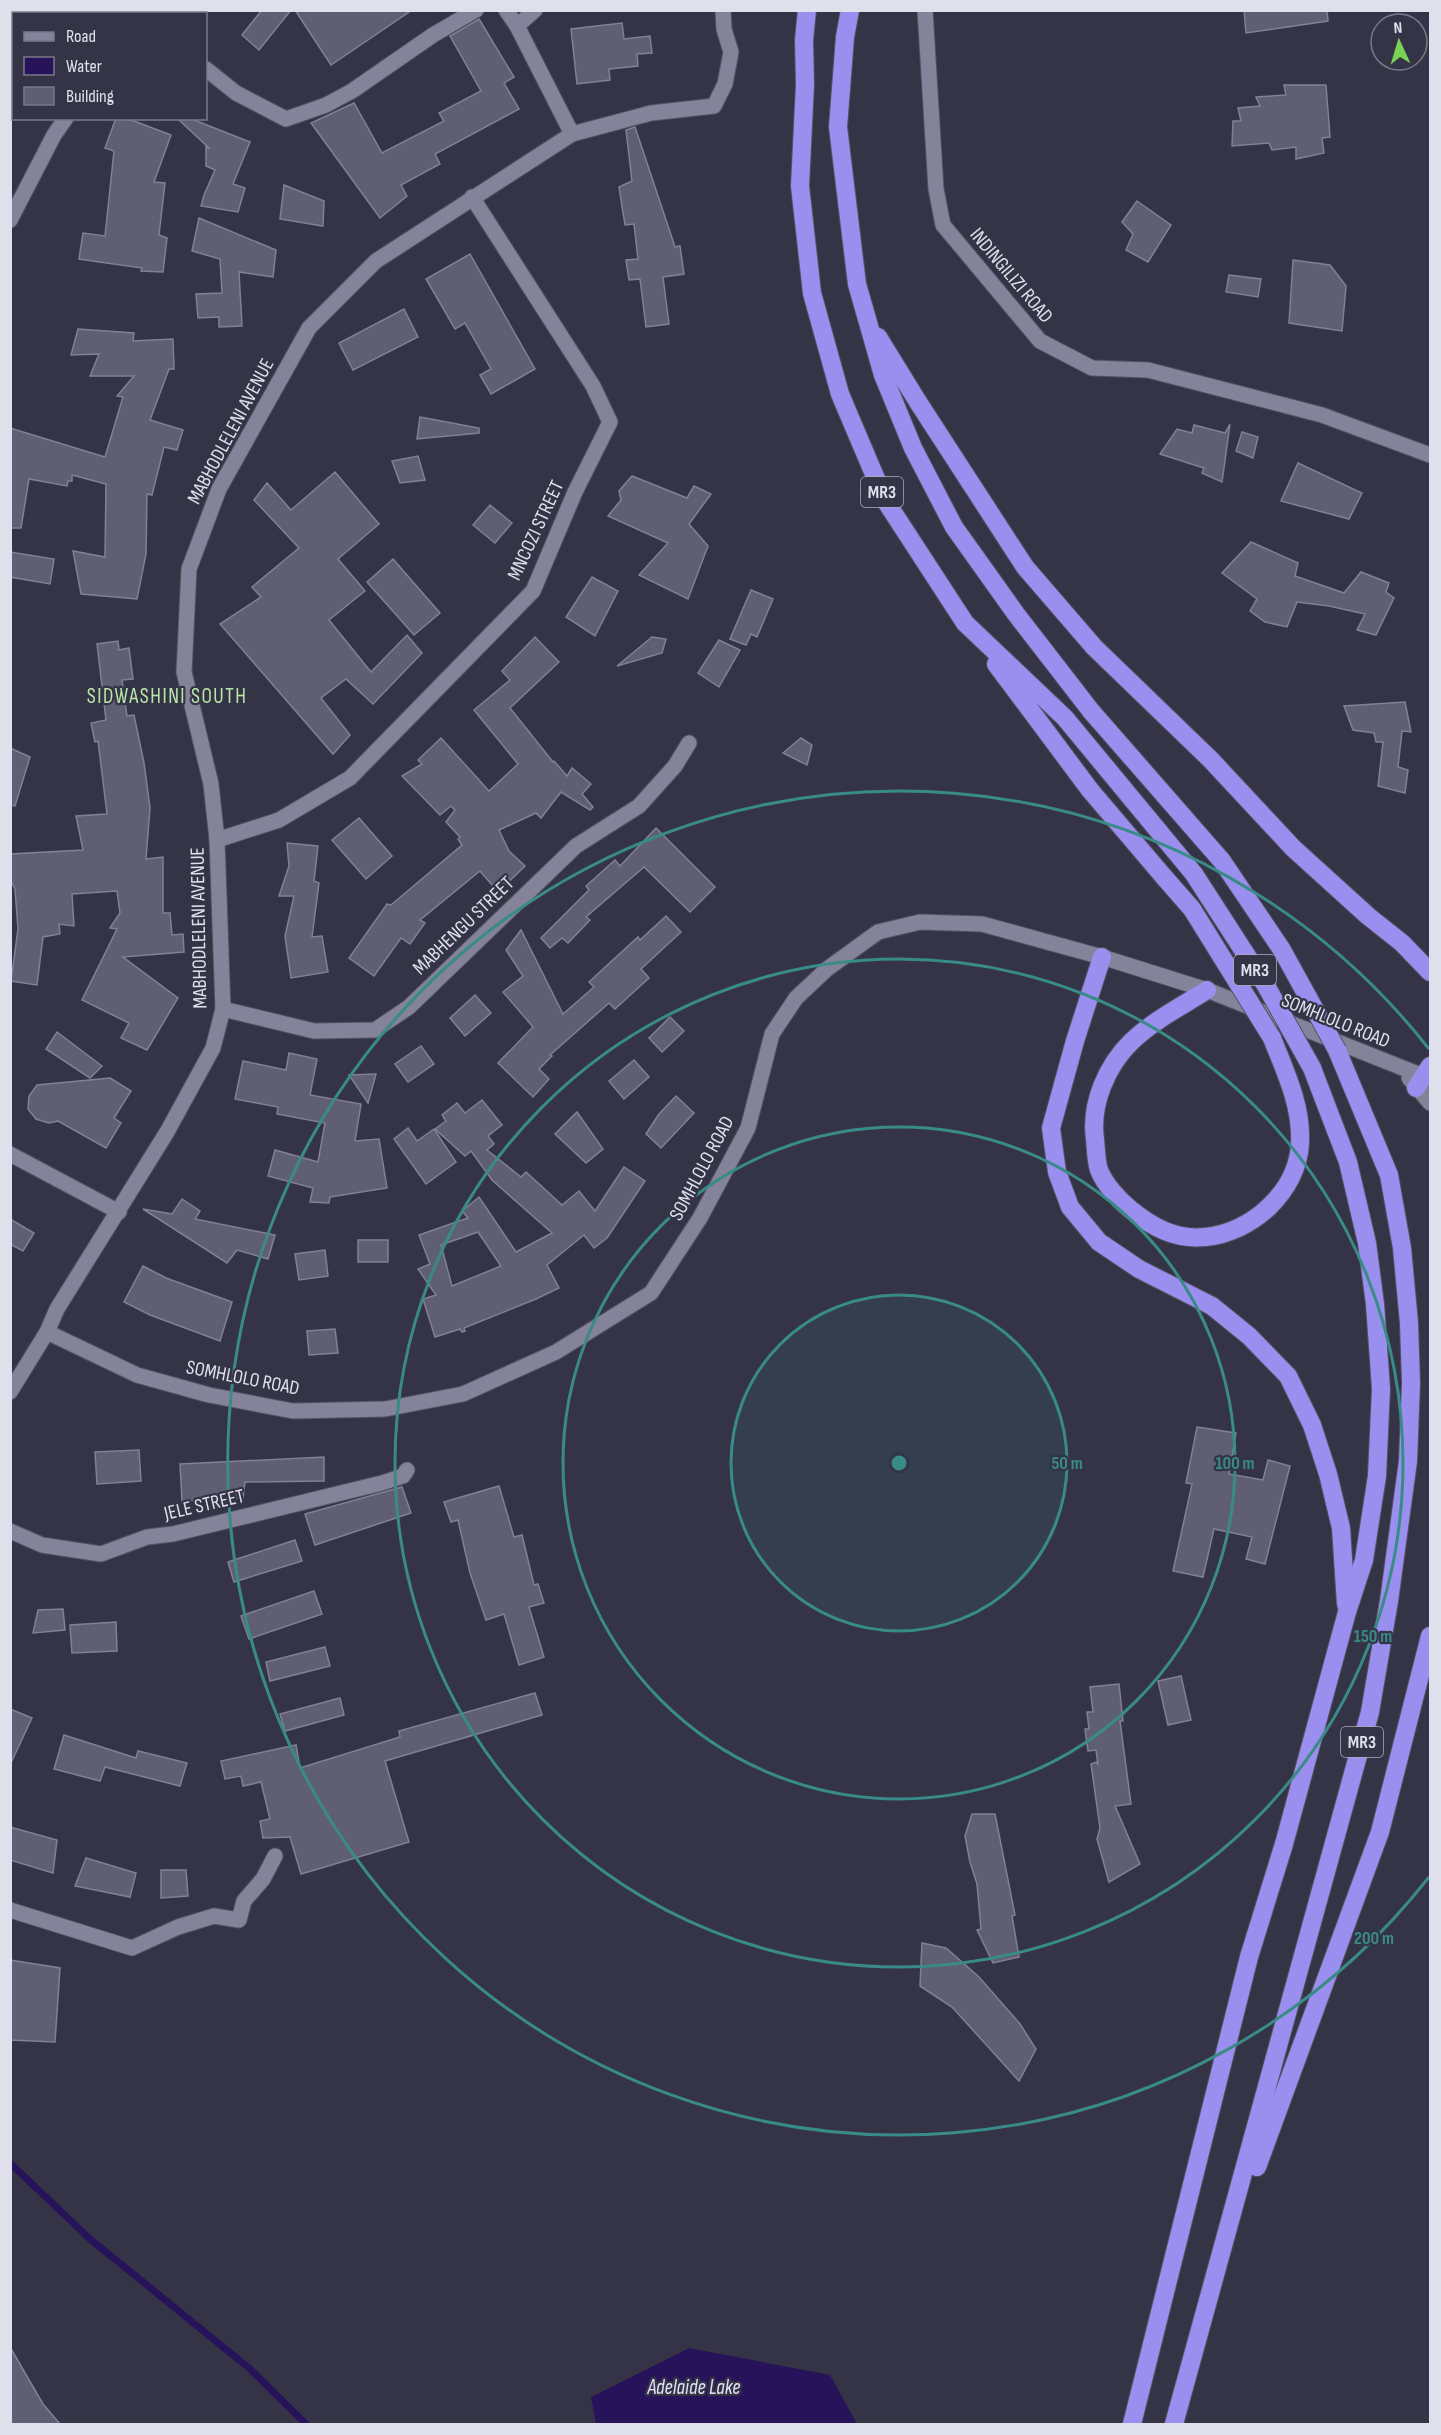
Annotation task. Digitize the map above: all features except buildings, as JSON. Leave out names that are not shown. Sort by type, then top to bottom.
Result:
[{"type":"highway","name":"MR3","points":[[807,10],[804,40],[805,84],[800,186],[812,293],[840,394],[885,500],[965,623],[1065,718],[1194,874],[1264,984],[1312,1068],[1348,1162],[1367,1243],[1375,1304],[1381,1389],[1377,1476],[1364,1560],[1347,1612],[1284,1845],[1249,1957],[1132,2424]]},
{"type":"highway","name":"MR3","points":[[850,10],[845,37],[838,127],[857,284],[883,375],[913,447],[954,528],[1016,614],[1091,711],[1222,861],[1282,950],[1337,1050],[1389,1175],[1402,1248],[1411,1383],[1408,1461],[1389,1600],[1370,1712],[1174,2424]]},
{"type":"highway","points":[[867,317],[918,402],[1025,567],[1094,647],[1211,760],[1293,848],[1402,943],[1431,972]]},
{"type":"highway","points":[[965,623],[1090,790],[1198,919],[1272,1038],[1298,1108],[1300,1143],[1290,1179],[1274,1202],[1259,1216],[1223,1233],[1204,1237],[1178,1235],[1151,1226],[1120,1200],[1099,1171],[1093,1115],[1116,1061],[1130,1042],[1147,1027],[1208,990]]},
{"type":"highway","points":[[1102,957],[1075,1041],[1051,1128],[1057,1172],[1070,1207],[1099,1242],[1139,1269],[1212,1306],[1250,1336],[1288,1376],[1312,1425],[1328,1474],[1341,1528],[1347,1612]]},
{"type":"highway","points":[[1212,2290],[1380,1832],[1431,1636]]},
{"type":"street","points":[[207,70],[236,93],[286,119],[326,105],[352,91],[476,10]]},
{"type":"street","points":[[506,10],[517,26],[572,134]]},
{"type":"street","points":[[517,26],[535,10]]},
{"type":"street","name":"MABHODLELENI AVENUE","points":[[10,1392],[16,1371],[47,1332],[57,1309],[119,1212],[213,1048],[223,1008],[217,840],[211,784],[184,672],[189,569],[219,489],[309,328],[376,261],[572,134],[651,113],[714,106],[725,84],[731,52],[724,29],[723,10]]},
{"type":"street","name":"INDINGILIZI ROAD","points":[[925,10],[936,189],[943,225],[1040,341],[1092,368],[1148,370],[1322,415],[1431,455]]},
{"type":"street","points":[[10,220],[54,135],[65,120]]},
{"type":"street","name":"MNCOZI STREET","points":[[217,840],[279,820],[350,778],[533,591],[575,492],[610,422],[593,386],[472,197]]},
{"type":"street","name":"MABHENGU STREET","points":[[223,1008],[314,1031],[375,1030],[409,1007],[576,846],[639,806],[675,766],[689,743]]},
{"type":"street","name":"SOMHLOLO ROAD","points":[[47,1332],[137,1375],[209,1395],[293,1411],[386,1409],[464,1394],[556,1352],[651,1293],[700,1218],[748,1128],[772,1034],[796,998],[826,969],[878,932],[920,922],[982,924],[1102,957],[1208,990],[1425,1078],[1431,1103]]},
{"type":"street","points":[[10,1154],[119,1212]]},
{"type":"street","name":"JELE STREET","points":[[10,1531],[42,1545],[101,1554],[147,1537],[172,1534],[382,1483],[403,1476],[407,1470]]},
{"type":"street","points":[[10,1910],[132,1948],[178,1927],[214,1916],[239,1920],[244,1901],[263,1879],[275,1856]]},
{"type":"water","name":"Adelaide Lake","points":[[689,2348],[830,2375],[857,2424],[596,2424],[591,2397]]},
{"type":"waterway","points":[[10,2163],[90,2239],[249,2368],[306,2424]]},
{"type":"district","name":"SIDWASHINI SOUTH","points":[[167,696]]}]
